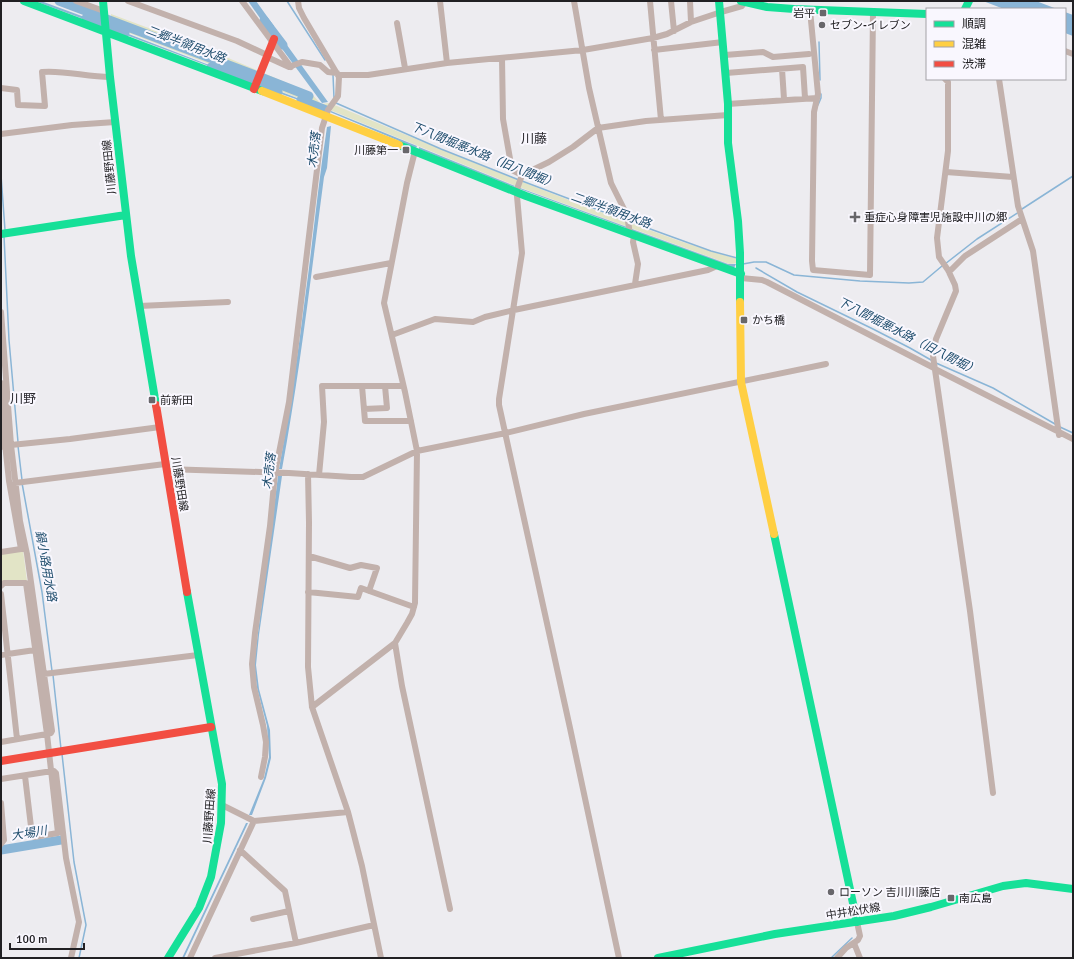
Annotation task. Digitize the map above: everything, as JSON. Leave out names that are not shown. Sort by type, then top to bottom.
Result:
[{"type":"street","points":[[24,1],[256,85],[330,108],[415,151],[630,230],[717,266],[767,282],[1058,433],[1073,439]]},
{"type":"street","points":[[76,1],[104,12]]},
{"type":"street","name":"川藤野田線","points":[[103,1],[115,122],[139,306],[198,655],[221,774],[223,793],[219,839],[209,884],[200,908],[168,958]]},
{"type":"street","points":[[128,1],[237,41],[289,67],[302,62],[320,65],[328,72],[338,74],[368,75],[405,68],[447,63],[583,50],[653,38],[674,31],[691,22],[742,6],[743,2],[783,9],[926,14]]},
{"type":"street","points":[[242,1],[274,40],[292,67]]},
{"type":"street","points":[[261,777],[266,757],[266,742],[254,687],[252,664],[255,633],[270,526],[275,473],[289,402],[322,128],[330,108],[338,96],[338,74],[304,18],[299,8],[298,1]]},
{"type":"street","points":[[440,1],[447,63]]},
{"type":"street","points":[[574,1],[589,88],[611,183],[627,215],[638,264],[635,284]]},
{"type":"street","points":[[650,1],[661,120]]},
{"type":"street","points":[[671,1],[674,31]]},
{"type":"street","points":[[690,1],[691,22]]},
{"type":"street","points":[[719,1],[725,55],[728,104],[728,143],[738,221],[741,274],[741,382],[860,936],[858,940],[846,948],[837,958]]},
{"type":"street","points":[[810,10],[817,98],[814,112],[813,270],[870,275],[873,11]]},
{"type":"street","points":[[397,23],[405,68]]},
{"type":"street","points":[[256,85],[274,40]]},
{"type":"street","points":[[654,50],[723,42]]},
{"type":"street","points":[[725,55],[763,52],[774,56],[809,54]]},
{"type":"street","points":[[774,56],[775,69]]},
{"type":"street","points":[[502,58],[503,119],[512,170],[522,175]]},
{"type":"street","points":[[726,74],[802,67],[805,98]]},
{"type":"street","points":[[782,69],[784,99]]},
{"type":"street","points":[[1,88],[16,90],[18,105],[45,106],[42,72],[52,71],[95,77],[110,77]]},
{"type":"street","points":[[947,80],[948,82],[948,147],[942,205],[937,231],[939,257],[948,271],[956,291],[936,339],[932,356],[969,603],[993,793]]},
{"type":"street","points":[[999,80],[1018,206],[1033,251],[1058,433]]},
{"type":"street","points":[[728,104],[784,99],[817,98]]},
{"type":"street","points":[[619,958],[499,399],[522,253],[516,196],[522,175],[549,162],[573,147],[598,128],[661,120],[728,115]]},
{"type":"street","points":[[1,134],[72,125],[115,122]]},
{"type":"street","points":[[312,707],[395,643],[407,623],[414,607],[417,451],[384,303],[407,183],[415,151]]},
{"type":"street","points":[[946,172],[1013,177]]},
{"type":"street","points":[[1,234],[126,215]]},
{"type":"street","points":[[948,271],[965,256],[1022,219]]},
{"type":"street","points":[[316,277],[391,262]]},
{"type":"street","points":[[392,335],[435,319],[473,322],[485,317],[514,310],[708,270],[717,266]]},
{"type":"street","points":[[139,306],[228,302]]},
{"type":"street","points":[[1,312],[6,445],[20,482],[20,521],[27,554],[52,730],[51,733],[47,734],[1,742]]},
{"type":"street","points":[[20,482],[166,466],[363,477],[417,451],[506,433],[584,414],[826,364]]},
{"type":"street","points":[[1,383],[9,481],[21,549],[1,552]]},
{"type":"street","points":[[319,475],[324,422],[322,386],[403,386]]},
{"type":"street","points":[[362,386],[365,421],[411,421]]},
{"type":"street","points":[[364,409],[387,408],[385,386]]},
{"type":"street","points":[[6,445],[70,439],[160,427]]},
{"type":"street","points":[[308,474],[308,667],[312,707],[348,812],[362,866],[381,958]]},
{"type":"street","points":[[309,556],[350,568],[361,565],[377,568],[369,591]]},
{"type":"street","points":[[1,586],[4,583],[26,583],[50,752],[58,833],[34,838],[32,835],[25,776]]},
{"type":"street","points":[[308,592],[358,597],[362,588],[414,607]]},
{"type":"street","points":[[1,594],[4,654],[17,739]]},
{"type":"street","points":[[395,643],[402,686],[450,909]]},
{"type":"street","points":[[4,654],[36,650]]},
{"type":"street","points":[[44,674],[198,655]]},
{"type":"street","points":[[1,761],[211,727]]},
{"type":"street","points":[[1,779],[52,771]]},
{"type":"street","points":[[52,771],[54,771],[57,778],[66,858],[79,922],[71,958]]},
{"type":"street","points":[[1,803],[4,840],[1,844]]},
{"type":"street","points":[[222,805],[254,821],[348,812]]},
{"type":"street","points":[[190,958],[254,821]]},
{"type":"street","points":[[240,850],[285,891],[296,942]]},
{"type":"street","name":"中井松伏線","points":[[658,958],[775,934],[912,912],[1014,884],[1037,884],[1073,889]]},
{"type":"street","points":[[252,919],[289,911]]},
{"type":"street","points":[[216,958],[374,924]]},
{"type":"street","points":[[854,943],[860,958]]},
{"type":"green space","points":[[111,14],[221,55],[311,93],[321,104],[329,103],[337,106],[465,159],[595,210],[684,242],[738,259],[738,263],[729,264],[516,186],[335,112],[111,26]]},
{"type":"green space","points":[[23,550],[27,581],[1,581],[1,554]]},
{"type":"water","points":[[35,1],[41,1],[98,22],[97,24]]},
{"type":"water","points":[[248,1],[256,1],[274,26],[271,31],[269,31]]},
{"type":"water","points":[[983,1],[1036,1],[1054,8],[1001,8]]},
{"type":"water","points":[[1066,12],[1073,15],[1073,36],[1066,33]]},
{"type":"water","points":[[113,28],[222,70],[222,71],[113,30]]},
{"type":"water","points":[[279,34],[328,102],[322,103],[277,42]]},
{"type":"water","points":[[268,87],[313,104],[313,105],[267,89]]},
{"type":"water","points":[[331,111],[417,146],[416,148],[330,112]]},
{"type":"water","points":[[331,126],[327,168],[324,177],[294,396],[282,469],[279,469],[290,405],[308,277],[327,127]]},
{"type":"water","points":[[419,147],[515,186],[514,187],[419,149]]},
{"type":"water","points":[[520,188],[627,227],[626,228]]},
{"type":"water","points":[[632,229],[728,264],[736,264],[734,268],[632,231]]},
{"type":"water","points":[[278,476],[282,476],[256,665],[259,689],[270,730],[271,758],[266,778],[252,815],[249,815],[264,778],[269,757],[267,726],[257,688],[254,664]]},
{"type":"water","points":[[246,823],[248,823],[184,958],[182,958]]},
{"type":"waterway","points":[[59,1],[255,75]]},
{"type":"waterway","name":"下八間堀悪水路（旧八間堀）","points":[[287,1],[325,60]]},
{"type":"waterway","name":"二郷半領用水路","points":[[86,18],[125,33]]},
{"type":"waterway","name":"木売落","points":[[264,20],[283,45]]},
{"type":"waterway","points":[[819,42],[820,80]]},
{"type":"waterway","name":"二郷半領用水路","points":[[211,67],[278,92]]},
{"type":"waterway","name":"下八間堀悪水路（旧八間堀）","points":[[333,75],[334,98]]},
{"type":"waterway","points":[[263,78],[309,96]]},
{"type":"waterway","points":[[818,105],[821,94]]},
{"type":"waterway","name":"二郷半領用水路","points":[[301,100],[326,110]]},
{"type":"waterway","name":"下八間堀悪水路（旧八間堀）","points":[[336,103],[441,149],[519,180]]},
{"type":"waterway","name":"鍋小路用水路","points":[[1,175],[5,230]]},
{"type":"waterway","name":"二郷半領用水路","points":[[1022,209],[1073,176]]},
{"type":"waterway","name":"下八間堀悪水路（旧八間堀）","points":[[522,181],[625,220]]},
{"type":"waterway","name":"二郷半領用水路","points":[[945,264],[977,239],[1019,212]]},
{"type":"waterway","name":"下八間堀悪水路（旧八間堀）","points":[[631,222],[711,251],[737,258]]},
{"type":"waterway","name":"鍋小路用水路","points":[[4,236],[9,340],[18,442]]},
{"type":"waterway","name":"二郷半領用水路","points":[[743,264],[766,262],[794,275],[860,281],[909,283],[923,282],[942,266]]},
{"type":"waterway","name":"下八間堀悪水路（旧八間堀）","points":[[756,268],[797,292],[873,329],[931,360]]},
{"type":"waterway","name":"下八間堀悪水路（旧八間堀）","points":[[936,363],[993,388],[1055,424]]},
{"type":"waterway","name":"下八間堀悪水路（旧八間堀）","points":[[1060,427],[1073,433]]},
{"type":"waterway","name":"鍋小路用水路","points":[[18,446],[22,480]]},
{"type":"waterway","name":"鍋小路用水路","points":[[22,483],[42,592],[52,671]]},
{"type":"waterway","name":"鍋小路用水路","points":[[53,675],[61,749]]},
{"type":"waterway","name":"鍋小路用水路","points":[[62,754],[74,862],[86,925],[79,958]]},
{"type":"waterway","name":"大場川","points":[[1,850],[61,840]]},
{"type":"waterway","points":[[831,958],[852,938]]},
{"type":"traffic: fast","points":[[24,1],[262,91]]},
{"type":"traffic: fast","points":[[103,1],[110,77],[131,256],[156,405]]},
{"type":"traffic: fast","points":[[719,1],[728,104],[728,143],[738,221],[740,253],[740,302]]},
{"type":"traffic: fast","points":[[741,1],[767,7],[794,9],[926,14]]},
{"type":"traffic: fast","points":[[966,8],[969,1]]},
{"type":"traffic: fast","points":[[399,145],[526,196],[741,274]]},
{"type":"traffic: fast","points":[[1,234],[126,215]]},
{"type":"traffic: fast","points":[[774,534],[857,922]]},
{"type":"traffic: fast","points":[[168,958],[199,908],[211,877],[221,823],[222,784],[187,592]]},
{"type":"traffic: fast","points":[[658,958],[775,934],[894,916],[1003,886],[1026,883],[1073,889]]},
{"type":"traffic: slow","points":[[262,91],[399,145]]},
{"type":"traffic: slow","points":[[740,302],[741,382],[774,534]]},
{"type":"traffic: jam","points":[[254,89],[274,39]]},
{"type":"traffic: jam","points":[[156,405],[187,592]]},
{"type":"traffic: jam","points":[[1,761],[211,727]]},
{"type":"place","name":"岩平","points":[[823,13]]},
{"type":"place","name":"セブン-イレブン","points":[[822,25]]},
{"type":"place","name":"川藤第一","points":[[406,150]]},
{"type":"place","name":"重症心身障害児施設中川の郷","points":[[855,217]]},
{"type":"place","name":"かち橋","points":[[744,320]]},
{"type":"place","name":"前新田","points":[[152,400]]},
{"type":"place","name":"ローソン 吉川川藤店","points":[[831,892]]},
{"type":"place","name":"南広島","points":[[951,898]]},
{"type":"district","name":"川藤","points":[[534,138]]},
{"type":"district","name":"川野","points":[[23,398]]}]
